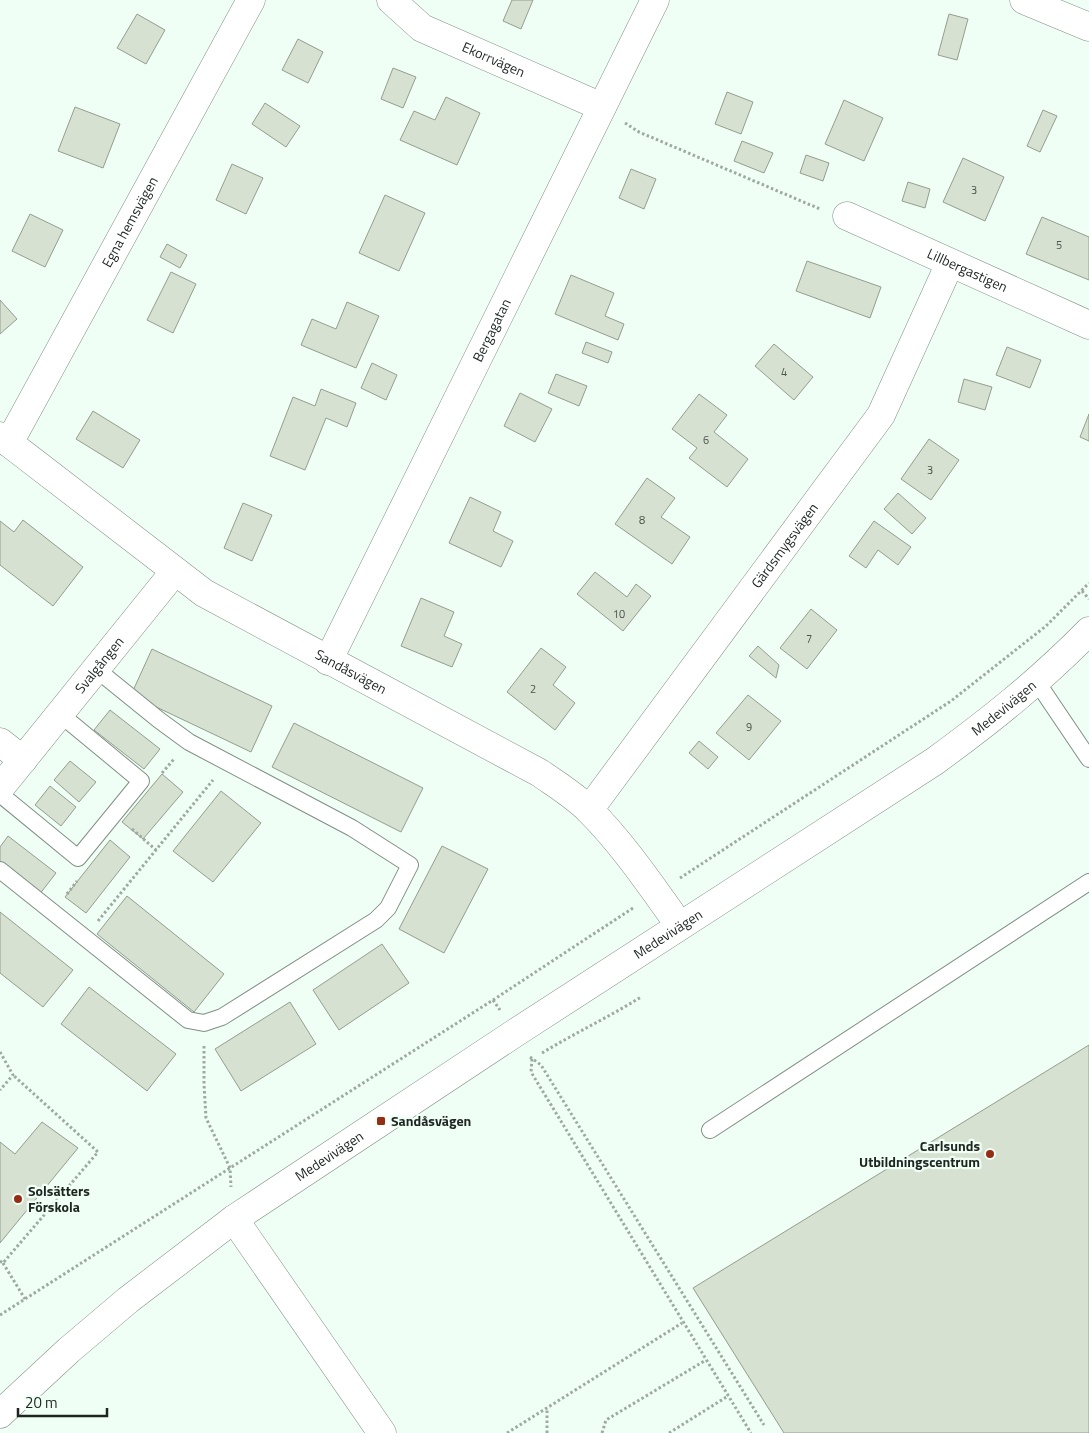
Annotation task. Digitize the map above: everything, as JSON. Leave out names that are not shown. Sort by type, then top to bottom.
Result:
[{"type":"street","name":"Egna hemsvägen","points":[[5,439],[251,0]]},
{"type":"street","name":"Ekorrvägen","points":[[392,0],[422,28],[602,107]]},
{"type":"street","name":"Bergagatan","points":[[328,661],[655,0]]},
{"type":"street","points":[[1024,0],[1089,27]]},
{"type":"street","name":"Lillbergastigen","points":[[847,216],[1089,325]]},
{"type":"street","name":"Gärdsmygsvägen","points":[[589,810],[881,415],[950,263]]},
{"type":"street","name":"Sandåsvägen","points":[[5,439],[204,593],[540,773],[570,794],[589,810],[625,851],[680,926]]},
{"type":"street","name":"Svalgången","points":[[0,788],[175,571]]},
{"type":"street","name":"Medevivägen","points":[[0,1414],[69,1350],[128,1300],[234,1219],[507,1038],[934,761],[993,718],[1037,682],[1089,631]]},
{"type":"street","points":[[0,742],[23,760]]},
{"type":"street","points":[[234,1219],[382,1433]]},
{"type":"lane","points":[[0,870],[188,1020],[204,1023],[222,1017],[376,920],[388,908],[410,865],[352,828],[189,742],[158,720],[96,669]]},
{"type":"lane","points":[[1037,682],[1089,759]]},
{"type":"lane","points":[[0,794],[78,858],[141,781],[60,714]]},
{"type":"lane","points":[[710,1130],[1089,882]]},
{"type":"path","points":[[602,107],[639,132],[836,216],[847,216]]},
{"type":"path","points":[[0,1315],[493,1000],[951,701],[1046,626],[1089,583]]},
{"type":"path","points":[[1082,591],[1089,598]]},
{"type":"path","points":[[141,781],[158,778],[189,742]]},
{"type":"path","points":[[84,938],[228,762]]},
{"type":"path","points":[[113,814],[156,850]]},
{"type":"path","points":[[53,912],[78,879],[78,858]]},
{"type":"path","points":[[525,1063],[577,1031],[618,1012],[642,996]]},
{"type":"path","points":[[204,1023],[206,1118],[230,1168]]},
{"type":"path","points":[[0,1052],[13,1075],[98,1152],[1,1262],[25,1299]]},
{"type":"path","points":[[532,1059],[531,1072],[682,1323],[751,1433]]},
{"type":"path","points":[[532,1059],[541,1064],[764,1425]]},
{"type":"path","points":[[0,1090],[13,1075]]},
{"type":"path","points":[[507,1433],[682,1323]]},
{"type":"path","points":[[602,1433],[606,1420],[706,1360]]},
{"type":"path","points":[[669,1433],[728,1396]]},
{"type":"path","points":[[547,1409],[547,1433]]},
{"type":"building","points":[[512,0],[533,0],[521,29],[503,21]]},
{"type":"building","points":[[137,14],[165,30],[146,64],[117,48]]},
{"type":"building","points":[[949,14],[968,19],[957,60],[938,55]]},
{"type":"building","points":[[298,39],[323,52],[308,83],[282,70]]},
{"type":"building","points":[[393,68],[416,77],[403,108],[381,99]]},
{"type":"building","points":[[727,92],[753,102],[741,134],[715,124]]},
{"type":"building","points":[[446,97],[480,113],[457,165],[400,140],[414,111],[435,120]]},
{"type":"building","points":[[844,100],[883,118],[864,161],[825,144]]},
{"type":"building","points":[[265,103],[300,126],[286,147],[252,124]]},
{"type":"building","points":[[75,107],[120,124],[103,168],[58,151]]},
{"type":"building","points":[[1043,110],[1057,116],[1040,152],[1027,146]]},
{"type":"building","points":[[742,141],[773,153],[764,173],[734,161]]},
{"type":"building","points":[[806,155],[829,163],[823,181],[800,173]]},
{"type":"building","points":[[963,158],[1004,177],[985,221],[943,202]]},
{"type":"building","points":[[232,164],[263,178],[246,214],[216,200]]},
{"type":"building","points":[[631,169],[656,179],[644,209],[619,198]]},
{"type":"building","points":[[908,182],[930,189],[925,208],[902,201]]},
{"type":"building","points":[[385,195],[425,213],[399,271],[359,253]]},
{"type":"building","points":[[30,214],[63,230],[45,267],[12,251]]},
{"type":"building","points":[[1042,217],[1089,237],[1089,280],[1026,254]]},
{"type":"building","points":[[167,244],[187,255],[180,268],[160,257]]},
{"type":"building","points":[[807,261],[881,287],[870,318],[796,291]]},
{"type":"building","points":[[171,272],[196,284],[173,333],[147,320]]},
{"type":"building","points":[[571,275],[614,293],[605,316],[624,324],[618,340],[555,314]]},
{"type":"building","points":[[0,300],[17,319],[0,334]]},
{"type":"building","points":[[347,302],[379,316],[356,368],[301,345],[312,319],[336,329]]},
{"type":"building","points":[[586,342],[612,352],[608,363],[582,353]]},
{"type":"building","points":[[774,344],[813,377],[794,400],[755,366]]},
{"type":"building","points":[[1007,347],[1041,360],[1030,388],[996,375]]},
{"type":"building","points":[[372,363],[397,375],[386,400],[361,388]]},
{"type":"building","points":[[556,374],[587,386],[579,406],[548,393]]},
{"type":"building","points":[[964,379],[992,387],[985,410],[958,402]]},
{"type":"building","points":[[321,389],[356,403],[347,427],[326,418],[305,470],[270,456],[293,397],[315,406]]},
{"type":"building","points":[[520,393],[552,409],[535,442],[504,426]]},
{"type":"building","points":[[699,394],[727,415],[714,432],[748,459],[727,487],[689,458],[697,448],[672,429]]},
{"type":"building","points":[[93,411],[140,440],[123,468],[76,439]]},
{"type":"building","points":[[1089,414],[1089,441],[1080,437]]},
{"type":"building","points":[[929,439],[959,460],[931,500],[901,479]]},
{"type":"building","points":[[647,478],[675,498],[661,517],[690,537],[672,564],[615,524]]},
{"type":"building","points":[[898,493],[926,518],[912,534],[884,509]]},
{"type":"building","points":[[470,497],[501,512],[493,531],[513,541],[501,567],[449,543]]},
{"type":"building","points":[[243,503],[272,515],[252,561],[224,548]]},
{"type":"building","points":[[23,520],[83,567],[53,606],[0,565],[0,521],[14,532]]},
{"type":"building","points":[[874,521],[911,547],[898,565],[878,550],[866,568],[849,556]]},
{"type":"building","points":[[595,572],[627,597],[636,584],[651,596],[623,631],[577,594]]},
{"type":"building","points":[[421,598],[454,612],[444,636],[462,644],[452,667],[401,646]]},
{"type":"building","points":[[811,609],[837,630],[807,669],[780,648]]},
{"type":"building","points":[[758,646],[779,665],[776,678],[749,656]]},
{"type":"building","points":[[541,648],[566,667],[553,685],[575,703],[555,730],[507,692]]},
{"type":"building","points":[[152,649],[272,706],[251,752],[131,695]]},
{"type":"building","points":[[748,695],[781,721],[749,760],[716,733]]},
{"type":"building","points":[[110,710],[160,749],[144,769],[94,730]]},
{"type":"building","points":[[294,723],[423,788],[401,832],[272,767]]},
{"type":"building","points":[[699,741],[718,757],[708,769],[689,753]]},
{"type":"building","points":[[70,761],[96,782],[79,802],[54,780]]},
{"type":"building","points":[[162,774],[183,792],[143,839],[122,822]]},
{"type":"building","points":[[50,786],[76,807],[61,826],[35,805]]},
{"type":"building","points":[[221,791],[261,823],[213,882],[173,851]]},
{"type":"building","points":[[8,836],[56,873],[39,895],[0,865],[0,847]]},
{"type":"building","points":[[110,840],[130,857],[86,913],[65,897]]},
{"type":"building","points":[[442,846],[488,869],[444,953],[399,929]]},
{"type":"building","points":[[127,896],[224,974],[194,1012],[97,934]]},
{"type":"building","points":[[0,912],[73,970],[43,1007],[0,973]]},
{"type":"building","points":[[382,944],[409,983],[339,1030],[313,990]]},
{"type":"building","points":[[89,987],[176,1054],[147,1091],[61,1024]]},
{"type":"building","points":[[290,1002],[316,1044],[241,1091],[215,1049]]},
{"type":"building","name":"Carlsunds Utbildningscentrum","points":[[1089,1045],[1089,1433],[784,1433],[693,1288]]},
{"type":"building","name":"Solsätters Förskola","points":[[42,1122],[78,1148],[0,1243],[0,1142],[15,1154]]},
{"type":"place","name":"Sandåsvägen","points":[[381,1121]]},
{"type":"place","name":"Carlsunds Utbildningscentrum","points":[[990,1154]]},
{"type":"place","name":"Solsätters Förskola","points":[[18,1199]]}]
